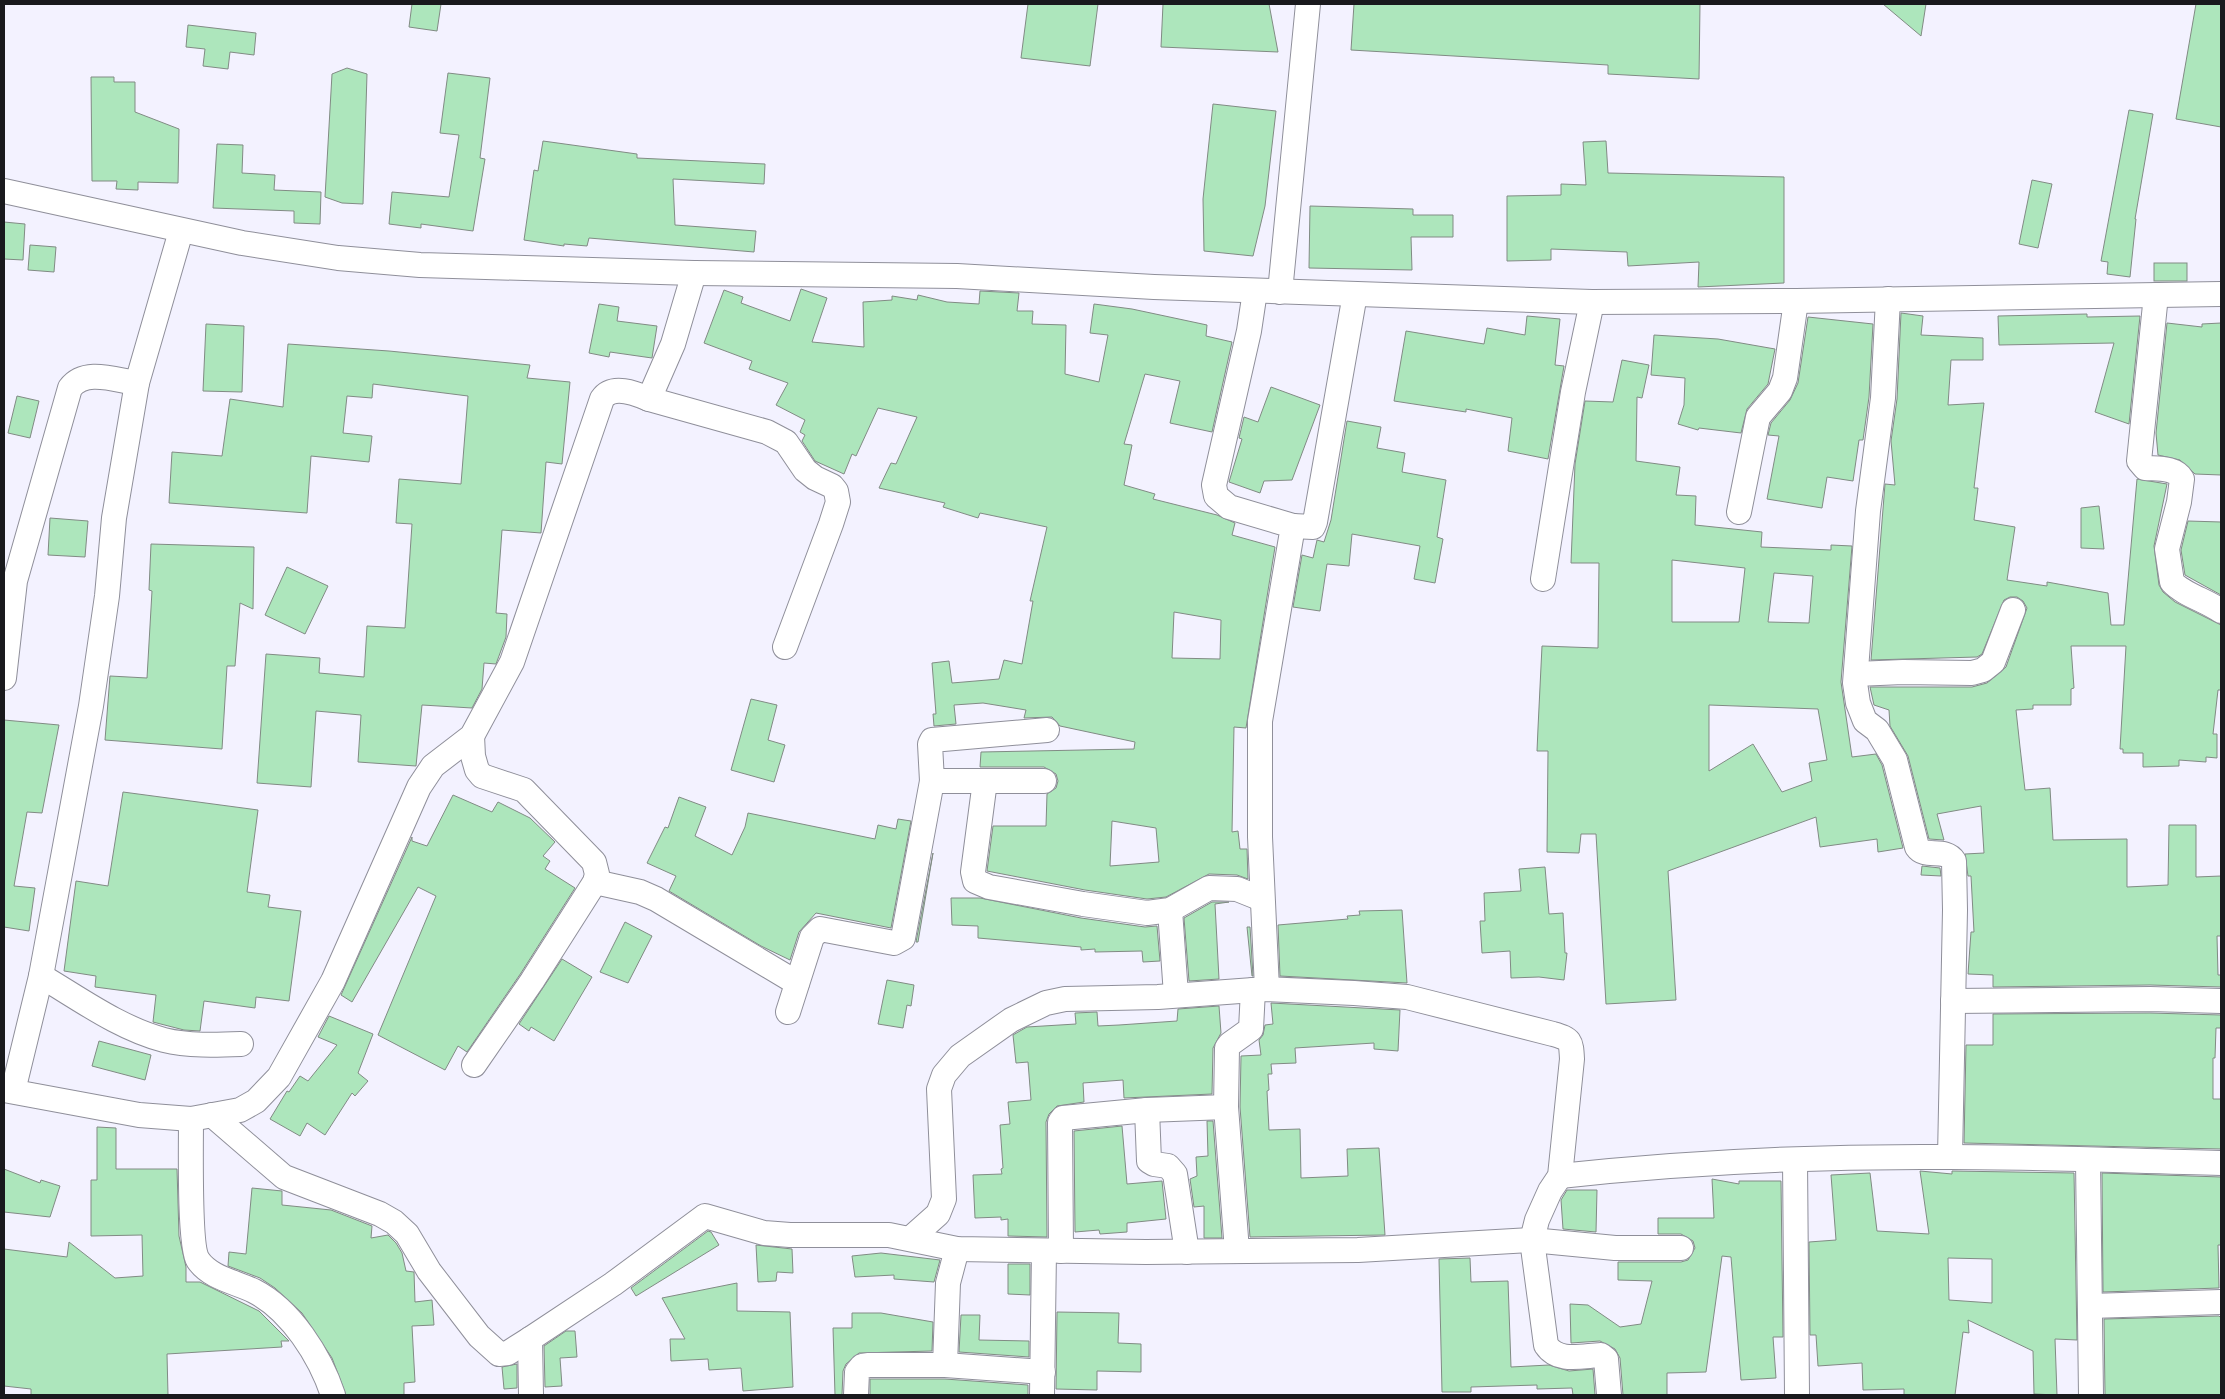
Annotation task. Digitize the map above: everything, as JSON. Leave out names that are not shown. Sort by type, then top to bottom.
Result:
[{"type":"street","points":[[1280,292],[1308,4]]},
{"type":"street","points":[[6,196],[181,231],[338,258],[420,265],[694,273],[957,276],[1280,292],[1592,302],[1796,301],[2221,294]]},
{"type":"street","points":[[181,231],[137,383],[114,518],[107,596],[91,706],[41,976],[8,1090],[140,1115],[202,1117],[240,1110],[256,1101],[279,1077],[333,981],[419,787],[433,766],[472,736],[512,662],[602,398],[606,393],[612,391],[638,394],[767,432],[786,442],[804,470],[832,486],[836,491],[838,502],[831,524],[785,647]]},
{"type":"street","points":[[649,398],[673,344],[694,273]]},
{"type":"street","points":[[1256,291],[1249,331],[1214,485],[1216,496],[1229,507],[1293,526],[1314,527],[1356,294]]},
{"type":"street","points":[[2156,295],[2139,461],[2142,467],[2177,473],[2182,479],[2179,502],[2167,549],[2172,582],[2182,591],[2193,594],[2221,611]]},
{"type":"street","points":[[1888,299],[1883,398],[1868,511],[1856,674],[1858,703],[1865,721],[1877,730],[1895,760],[1916,847],[1920,851],[1945,854],[1954,861],[1955,910],[1950,1157]]},
{"type":"street","points":[[1739,512],[1758,417],[1780,391],[1785,378],[1796,301]]},
{"type":"street","points":[[1543,579],[1574,392],[1592,302]]},
{"type":"street","points":[[4,678],[15,581],[70,388],[82,378],[91,376],[137,383]]},
{"type":"street","points":[[1237,1251],[1226,1107],[1228,1048],[1230,1044],[1251,1029],[1260,989],[1262,899],[1260,721],[1293,526]]},
{"type":"street","points":[[1856,674],[1903,672],[1972,673],[1983,670],[1993,662],[2013,610]]},
{"type":"street","points":[[788,1012],[812,937],[820,929],[894,943],[902,940],[932,781],[930,744],[932,740],[1047,730]]},
{"type":"street","points":[[472,736],[472,756],[476,770],[482,776],[524,790],[594,862],[597,874],[594,882],[532,980],[474,1065]]},
{"type":"street","points":[[932,781],[1044,781]]},
{"type":"street","points":[[985,781],[973,872],[975,881],[989,887],[1082,904],[1147,913],[1170,910],[1209,888],[1237,888],[1262,899]]},
{"type":"street","points":[[594,882],[640,892],[656,898],[797,983]]},
{"type":"street","points":[[1170,910],[1176,995]]},
{"type":"street","points":[[41,976],[123,1025],[164,1040],[208,1045],[240,1044]]},
{"type":"street","points":[[911,1238],[938,1214],[944,1199],[939,1089],[944,1075],[960,1056],[1011,1020],[1046,1003],[1066,999],[1176,995],[1260,989],[1407,997],[1566,1037],[1571,1044],[1572,1059],[1560,1176],[1540,1212],[1532,1240],[1546,1345],[1551,1353],[1559,1357],[1601,1356],[1606,1359],[1609,1395]]},
{"type":"street","points":[[1953,1001],[2150,998],[2221,1001]]},
{"type":"street","points":[[1042,1395],[1053,1251],[1060,1122],[1067,1116],[1226,1107]]},
{"type":"street","points":[[1147,1110],[1149,1161],[1154,1164],[1168,1166],[1174,1174],[1187,1252]]},
{"type":"street","points":[[202,1117],[284,1177],[380,1214],[394,1222],[407,1234],[434,1278],[479,1336],[499,1354],[508,1353],[613,1284],[705,1216],[764,1233],[790,1235],[889,1235],[957,1249],[1187,1252],[1358,1250],[1532,1240],[1616,1248],[1681,1248]]},
{"type":"street","points":[[202,1117],[193,1230],[197,1259],[207,1270],[254,1291],[278,1306],[309,1346],[333,1395]]},
{"type":"street","points":[[1560,1176],[1795,1160],[1950,1157],[2221,1163]]},
{"type":"street","points":[[1795,1160],[1796,1395]]},
{"type":"street","points":[[2088,1161],[2091,1395]]},
{"type":"street","points":[[945,1365],[948,1283],[957,1249]]},
{"type":"street","points":[[2090,1306],[2221,1302]]},
{"type":"street","points":[[530,1339],[531,1395]]},
{"type":"street","points":[[856,1395],[857,1372],[862,1366],[945,1365],[1043,1372]]},
{"type":"building","points":[[412,4],[441,4],[437,31],[409,27]]},
{"type":"building","points":[[1028,4],[1098,4],[1090,66],[1021,58]]},
{"type":"building","points":[[1163,4],[1269,4],[1278,52],[1161,47]]},
{"type":"building","points":[[1354,4],[1700,4],[1699,79],[1608,74],[1608,65],[1351,50]]},
{"type":"building","points":[[1883,4],[1926,4],[1921,36]]},
{"type":"building","points":[[2196,4],[2221,4],[2221,127],[2176,119]]},
{"type":"building","points":[[188,25],[256,33],[254,55],[230,52],[228,69],[203,66],[205,49],[186,47]]},
{"type":"building","points":[[347,68],[367,74],[363,204],[342,203],[325,197],[332,74]]},
{"type":"building","points":[[448,73],[490,78],[480,158],[485,159],[473,231],[421,224],[421,228],[389,224],[392,192],[449,197],[459,135],[440,133]]},
{"type":"building","points":[[91,77],[114,77],[114,82],[135,82],[135,112],[179,129],[178,183],[138,182],[138,190],[116,189],[117,181],[92,181]]},
{"type":"building","points":[[1213,104],[1276,111],[1265,206],[1253,256],[1204,251],[1203,199]]},
{"type":"building","points":[[2129,110],[2153,114],[2135,219],[2130,277],[2107,274],[2108,262],[2101,261]]},
{"type":"building","points":[[543,141],[637,154],[637,158],[765,164],[764,184],[673,179],[675,225],[756,231],[754,252],[589,238],[587,246],[564,244],[564,246],[524,240],[534,170],[538,171]]},
{"type":"building","points":[[1606,141],[1608,173],[1784,177],[1784,283],[1698,287],[1699,262],[1628,266],[1627,252],[1551,249],[1551,260],[1507,261],[1507,196],[1561,195],[1561,184],[1586,185],[1583,142]]},
{"type":"building","points":[[217,144],[243,145],[242,173],[275,175],[274,190],[321,192],[320,224],[294,223],[294,211],[213,208]]},
{"type":"building","points":[[2032,180],[2052,184],[2038,248],[2019,244]]},
{"type":"building","points":[[1310,206],[1413,209],[1413,215],[1453,215],[1453,237],[1411,237],[1412,270],[1309,268]]},
{"type":"building","points":[[4,222],[25,224],[23,260],[4,259]]},
{"type":"building","points":[[30,245],[56,247],[54,272],[28,270]]},
{"type":"building","points":[[2154,263],[2187,263],[2187,281],[2154,281]]},
{"type":"building","points":[[801,289],[827,298],[812,342],[864,347],[863,302],[892,300],[892,296],[917,300],[918,295],[947,302],[979,304],[980,291],[1019,293],[1017,311],[1033,311],[1032,324],[1066,325],[1065,374],[1099,382],[1108,335],[1090,333],[1094,304],[1132,309],[1207,325],[1206,336],[1232,342],[1212,432],[1170,423],[1180,381],[1145,374],[1124,444],[1132,445],[1124,485],[1155,494],[1153,499],[1217,515],[1235,523],[1232,535],[1275,547],[1246,728],[1234,727],[1232,832],[1238,831],[1240,849],[1247,849],[1248,879],[1237,875],[1209,874],[1166,897],[1147,899],[1085,890],[987,871],[993,826],[1046,826],[1047,794],[1056,788],[1058,781],[1056,774],[1044,767],[980,767],[981,752],[1134,749],[1135,742],[1060,726],[1052,717],[1024,718],[1026,710],[983,703],[954,705],[956,724],[934,726],[933,714],[936,714],[932,663],[949,661],[952,683],[999,679],[1004,660],[1022,664],[1033,601],[1030,601],[1047,527],[980,513],[978,518],[943,507],[945,503],[879,488],[891,463],[896,464],[917,417],[878,408],[856,456],[852,454],[844,474],[815,461],[802,441],[805,435],[800,432],[805,420],[776,405],[788,383],[749,369],[752,361],[704,343],[724,290],[743,297],[741,303],[790,321]],"holes":[[[1174,612],[1221,620],[1220,659],[1172,658]],[[1112,821],[1156,828],[1159,862],[1110,866]]]},
{"type":"building","points":[[599,304],[619,307],[617,321],[657,326],[652,358],[610,352],[609,357],[589,353]]},
{"type":"building","points":[[1901,313],[1923,316],[1921,335],[1983,338],[1983,360],[1951,360],[1948,405],[1984,403],[1974,488],[1978,488],[1974,520],[2015,527],[2007,580],[2047,586],[2047,582],[2108,593],[2111,625],[2124,625],[2137,479],[2167,484],[2154,546],[2159,585],[2163,592],[2175,602],[2221,625],[2221,690],[2218,690],[2213,734],[2217,734],[2217,758],[2206,757],[2206,762],[2179,760],[2179,766],[2143,767],[2143,753],[2123,753],[2123,749],[2120,749],[2126,646],[2071,646],[2074,688],[2071,689],[2071,705],[2033,705],[2033,709],[2016,710],[2025,790],[2050,788],[2053,840],[2127,839],[2127,887],[2168,885],[2169,825],[2196,825],[2196,877],[2221,876],[2221,936],[2217,936],[2218,975],[2221,975],[2221,987],[2150,985],[1993,987],[1993,975],[1968,974],[1971,932],[1974,932],[1971,876],[1968,876],[1965,854],[1984,853],[1981,806],[1937,814],[1944,840],[1929,839],[1908,756],[1890,726],[1889,710],[1874,705],[1870,687],[1972,687],[1987,683],[2006,667],[2027,608],[2023,601],[2017,597],[2010,597],[2004,600],[1982,654],[1977,657],[1871,660],[1885,484],[1895,485],[1891,441],[1897,399]]},
{"type":"building","points":[[2087,314],[2087,317],[2140,316],[2129,424],[2095,412],[2114,343],[1999,345],[1998,316]]},
{"type":"building","points":[[1527,316],[1560,319],[1555,365],[1564,366],[1548,459],[1508,451],[1512,418],[1466,409],[1466,412],[1394,401],[1406,331],[1484,344],[1487,328],[1525,335]]},
{"type":"building","points":[[1808,317],[1873,324],[1869,397],[1863,440],[1859,440],[1853,481],[1827,477],[1822,508],[1767,499],[1779,436],[1768,435],[1771,423],[1790,400],[1798,383]]},
{"type":"building","points":[[2167,323],[2202,327],[2202,324],[2221,323],[2221,475],[2195,474],[2180,460],[2158,455],[2156,433]]},
{"type":"building","points":[[206,324],[244,326],[242,392],[203,391]]},
{"type":"building","points":[[1654,335],[1718,339],[1775,349],[1768,384],[1747,409],[1741,433],[1699,428],[1698,430],[1678,424],[1684,405],[1685,378],[1651,375]]},
{"type":"building","points":[[288,344],[389,351],[530,365],[527,378],[570,382],[562,464],[546,462],[541,533],[502,530],[496,613],[507,614],[506,637],[496,664],[484,663],[482,689],[472,708],[422,705],[416,766],[358,762],[361,715],[316,711],[311,787],[257,783],[266,654],[320,658],[319,673],[364,677],[367,626],[405,628],[412,524],[396,523],[399,479],[461,484],[468,396],[373,384],[372,398],[347,396],[343,433],[372,436],[369,462],[311,456],[307,513],[169,503],[172,452],[222,456],[230,399],[283,407]]},
{"type":"building","points":[[1622,360],[1649,365],[1642,398],[1637,397],[1636,461],[1680,467],[1676,495],[1696,496],[1695,525],[1762,532],[1761,547],[1831,550],[1831,545],[1852,546],[1841,682],[1852,757],[1876,754],[1882,765],[1903,848],[1878,852],[1877,839],[1820,847],[1816,817],[1668,871],[1676,1000],[1606,1004],[1596,834],[1581,834],[1579,853],[1547,852],[1548,751],[1537,751],[1542,646],[1598,648],[1599,563],[1571,563],[1575,464],[1585,401],[1613,402]],"holes":[[[1672,560],[1745,568],[1739,622],[1672,622]],[[1774,573],[1813,576],[1809,623],[1768,622]],[[1709,705],[1818,709],[1827,760],[1809,763],[1812,781],[1782,792],[1753,744],[1709,771]]]},
{"type":"building","points":[[1271,387],[1320,405],[1292,480],[1264,481],[1260,493],[1229,482],[1242,439],[1239,438],[1244,417],[1258,422]]},
{"type":"building","points":[[17,396],[39,401],[30,438],[8,433]]},
{"type":"building","points":[[1347,421],[1381,427],[1377,448],[1405,453],[1402,472],[1446,480],[1437,537],[1443,539],[1435,583],[1414,579],[1420,546],[1352,534],[1349,566],[1327,564],[1320,611],[1293,607],[1302,555],[1313,558],[1317,540],[1324,542],[1331,520]]},
{"type":"building","points":[[2099,506],[2104,549],[2081,548],[2081,508]]},
{"type":"building","points":[[50,518],[88,521],[85,557],[48,555]]},
{"type":"building","points":[[2188,521],[2221,522],[2221,595],[2185,575],[2181,550]]},
{"type":"building","points":[[151,544],[254,547],[253,609],[240,603],[235,666],[227,666],[222,749],[105,740],[110,676],[147,678],[152,591],[149,590]]},
{"type":"building","points":[[287,567],[328,586],[305,634],[265,615]]},
{"type":"building","points":[[751,699],[777,705],[768,740],[785,745],[774,782],[731,770]]},
{"type":"building","points":[[4,720],[59,725],[42,813],[27,812],[14,886],[35,888],[29,931],[4,927]]},
{"type":"building","points":[[123,792],[258,810],[247,892],[270,895],[268,907],[301,911],[289,1001],[256,997],[255,1008],[204,1001],[200,1031],[184,1030],[153,1022],[156,995],[95,987],[96,976],[64,971],[76,881],[108,886]]},
{"type":"building","points":[[453,795],[492,812],[498,802],[530,818],[555,842],[543,856],[550,861],[545,869],[575,888],[521,973],[467,1052],[458,1046],[445,1070],[378,1035],[436,896],[418,887],[352,1002],[341,995],[412,837],[412,841],[427,846]]},
{"type":"building","points":[[679,797],[706,807],[695,836],[732,855],[745,827],[748,813],[875,839],[878,825],[896,829],[898,819],[911,821],[891,928],[816,913],[799,932],[790,960],[761,946],[669,891],[676,876],[647,863],[665,827],[668,828]]},
{"type":"building","points":[[933,853],[918,942],[916,942]]},
{"type":"building","points":[[1922,866],[1940,868],[1941,876],[1921,875]]},
{"type":"building","points":[[1545,867],[1549,914],[1563,913],[1565,953],[1567,953],[1564,980],[1539,977],[1511,978],[1510,951],[1482,953],[1480,921],[1485,921],[1484,893],[1521,891],[1519,869]]},
{"type":"building","points":[[951,898],[980,898],[1081,918],[1145,927],[1157,926],[1160,961],[1143,962],[1142,951],[1095,952],[1095,949],[1081,950],[1081,947],[978,938],[978,926],[952,925]]},
{"type":"building","points":[[1212,902],[1229,902],[1215,904],[1219,979],[1189,981],[1184,918]]},
{"type":"building","points":[[1402,910],[1407,983],[1280,976],[1278,925],[1348,919],[1347,916],[1360,915],[1359,911]]},
{"type":"building","points":[[625,922],[652,936],[628,983],[600,972]]},
{"type":"building","points":[[1247,927],[1250,927],[1253,976],[1252,976]]},
{"type":"building","points":[[562,959],[592,977],[554,1041],[531,1027],[529,1031],[519,1024]]},
{"type":"building","points":[[887,980],[914,985],[911,1006],[907,1005],[903,1028],[878,1024]]},
{"type":"building","points":[[1271,1003],[1400,1010],[1398,1051],[1374,1049],[1374,1043],[1295,1048],[1296,1063],[1271,1064],[1272,1074],[1268,1074],[1269,1130],[1300,1129],[1301,1178],[1348,1176],[1347,1149],[1379,1148],[1385,1235],[1250,1237],[1240,1107],[1241,1056],[1261,1055],[1259,1040],[1263,1035],[1265,1025],[1273,1024]]},
{"type":"building","points":[[1219,1006],[1221,1033],[1213,1048],[1212,1094],[1124,1098],[1123,1080],[1083,1083],[1084,1102],[1057,1106],[1049,1114],[1046,1122],[1047,1237],[1008,1236],[1008,1219],[1001,1220],[1001,1217],[975,1218],[973,1175],[1002,1174],[1000,1125],[1010,1124],[1008,1102],[1031,1100],[1028,1062],[1016,1063],[1013,1035],[1027,1027],[1076,1024],[1075,1013],[1097,1012],[1098,1026],[1119,1025],[1177,1021],[1178,1009]]},
{"type":"building","points":[[2150,1013],[2221,1015],[2221,1028],[2216,1028],[2215,1058],[2213,1058],[2213,1099],[2221,1099],[2221,1149],[1964,1143],[1966,1045],[1993,1045],[1993,1014]]},
{"type":"building","points":[[329,1016],[373,1034],[358,1073],[368,1081],[355,1096],[352,1093],[325,1135],[307,1123],[300,1136],[270,1119],[287,1091],[289,1092],[300,1076],[308,1081],[337,1045],[318,1037]]},
{"type":"building","points":[[99,1041],[151,1055],[145,1080],[92,1066]]},
{"type":"building","points":[[1207,1121],[1213,1121],[1222,1238],[1204,1238],[1204,1206],[1194,1207],[1190,1179],[1197,1176],[1196,1157],[1208,1156]]},
{"type":"building","points":[[1122,1126],[1127,1184],[1162,1181],[1166,1219],[1127,1223],[1127,1232],[1100,1234],[1099,1230],[1075,1232],[1074,1131]]},
{"type":"building","points":[[97,1127],[116,1128],[116,1169],[177,1169],[179,1236],[186,1267],[186,1282],[200,1282],[259,1311],[289,1341],[281,1341],[282,1347],[167,1354],[168,1395],[31,1395],[31,1389],[4,1386],[4,1249],[67,1257],[69,1242],[115,1278],[143,1276],[142,1235],[91,1236],[91,1180],[97,1180]]},
{"type":"building","points":[[4,1169],[40,1183],[41,1180],[60,1186],[50,1217],[4,1212]]},
{"type":"building","points":[[1920,1171],[1952,1174],[1952,1171],[2074,1173],[2077,1340],[2055,1339],[2057,1395],[2034,1394],[2033,1351],[1968,1320],[1969,1333],[1963,1332],[1955,1395],[1904,1395],[1904,1389],[1863,1390],[1862,1363],[1818,1366],[1816,1335],[1810,1335],[1809,1242],[1836,1240],[1831,1175],[1870,1173],[1877,1231],[1929,1234]],"holes":[[[1948,1258],[1992,1259],[1992,1303],[1949,1300]]]},
{"type":"building","points":[[2102,1173],[2221,1177],[2221,1245],[2218,1245],[2219,1288],[2103,1292]]},
{"type":"building","points":[[1712,1179],[1739,1184],[1739,1181],[1781,1181],[1783,1337],[1773,1337],[1776,1378],[1741,1380],[1731,1257],[1722,1256],[1706,1372],[1667,1373],[1667,1395],[1623,1395],[1620,1358],[1615,1349],[1600,1341],[1571,1343],[1570,1304],[1588,1305],[1620,1327],[1641,1324],[1652,1281],[1618,1280],[1618,1262],[1681,1262],[1688,1260],[1695,1248],[1693,1241],[1681,1234],[1658,1234],[1658,1218],[1714,1218]]},
{"type":"building","points":[[252,1188],[282,1191],[282,1205],[331,1210],[372,1226],[371,1238],[388,1235],[396,1243],[402,1253],[406,1271],[414,1272],[415,1302],[432,1300],[434,1325],[412,1326],[415,1382],[404,1383],[404,1395],[346,1395],[332,1358],[302,1313],[275,1288],[260,1278],[228,1266],[229,1252],[246,1254]]},
{"type":"building","points":[[1567,1190],[1597,1190],[1596,1232],[1563,1229],[1561,1200]]},
{"type":"building","points":[[708,1231],[711,1232],[719,1245],[636,1296],[631,1288]]},
{"type":"building","points":[[756,1245],[792,1249],[793,1273],[777,1272],[776,1281],[758,1282]]},
{"type":"building","points":[[881,1253],[940,1260],[934,1282],[894,1279],[894,1275],[855,1277],[852,1256]]},
{"type":"building","points":[[1470,1258],[1471,1282],[1508,1281],[1511,1367],[1549,1365],[1569,1371],[1593,1369],[1595,1395],[1573,1395],[1572,1388],[1537,1389],[1537,1385],[1471,1387],[1471,1392],[1442,1392],[1439,1259]]},
{"type":"building","points":[[1008,1264],[1030,1264],[1030,1295],[1008,1294]]},
{"type":"building","points":[[737,1283],[737,1311],[790,1312],[793,1387],[743,1391],[741,1368],[709,1370],[708,1359],[671,1361],[670,1339],[685,1339],[662,1298]]},
{"type":"building","points":[[1057,1312],[1119,1313],[1118,1343],[1141,1344],[1141,1372],[1097,1371],[1097,1390],[1056,1389]]},
{"type":"building","points":[[852,1313],[881,1313],[933,1322],[932,1351],[859,1353],[846,1364],[843,1371],[842,1395],[835,1395],[833,1328],[852,1328]]},
{"type":"building","points":[[961,1315],[980,1315],[979,1340],[1029,1341],[1029,1357],[959,1352]]},
{"type":"building","points":[[2219,1316],[2221,1318],[2221,1395],[2105,1395],[2104,1319]]},
{"type":"building","points":[[566,1331],[575,1331],[577,1357],[560,1358],[562,1386],[545,1387],[544,1346]]},
{"type":"building","points":[[517,1364],[517,1388],[504,1389],[502,1367]]},
{"type":"building","points":[[870,1379],[945,1379],[1028,1385],[1028,1395],[870,1395]]}]
